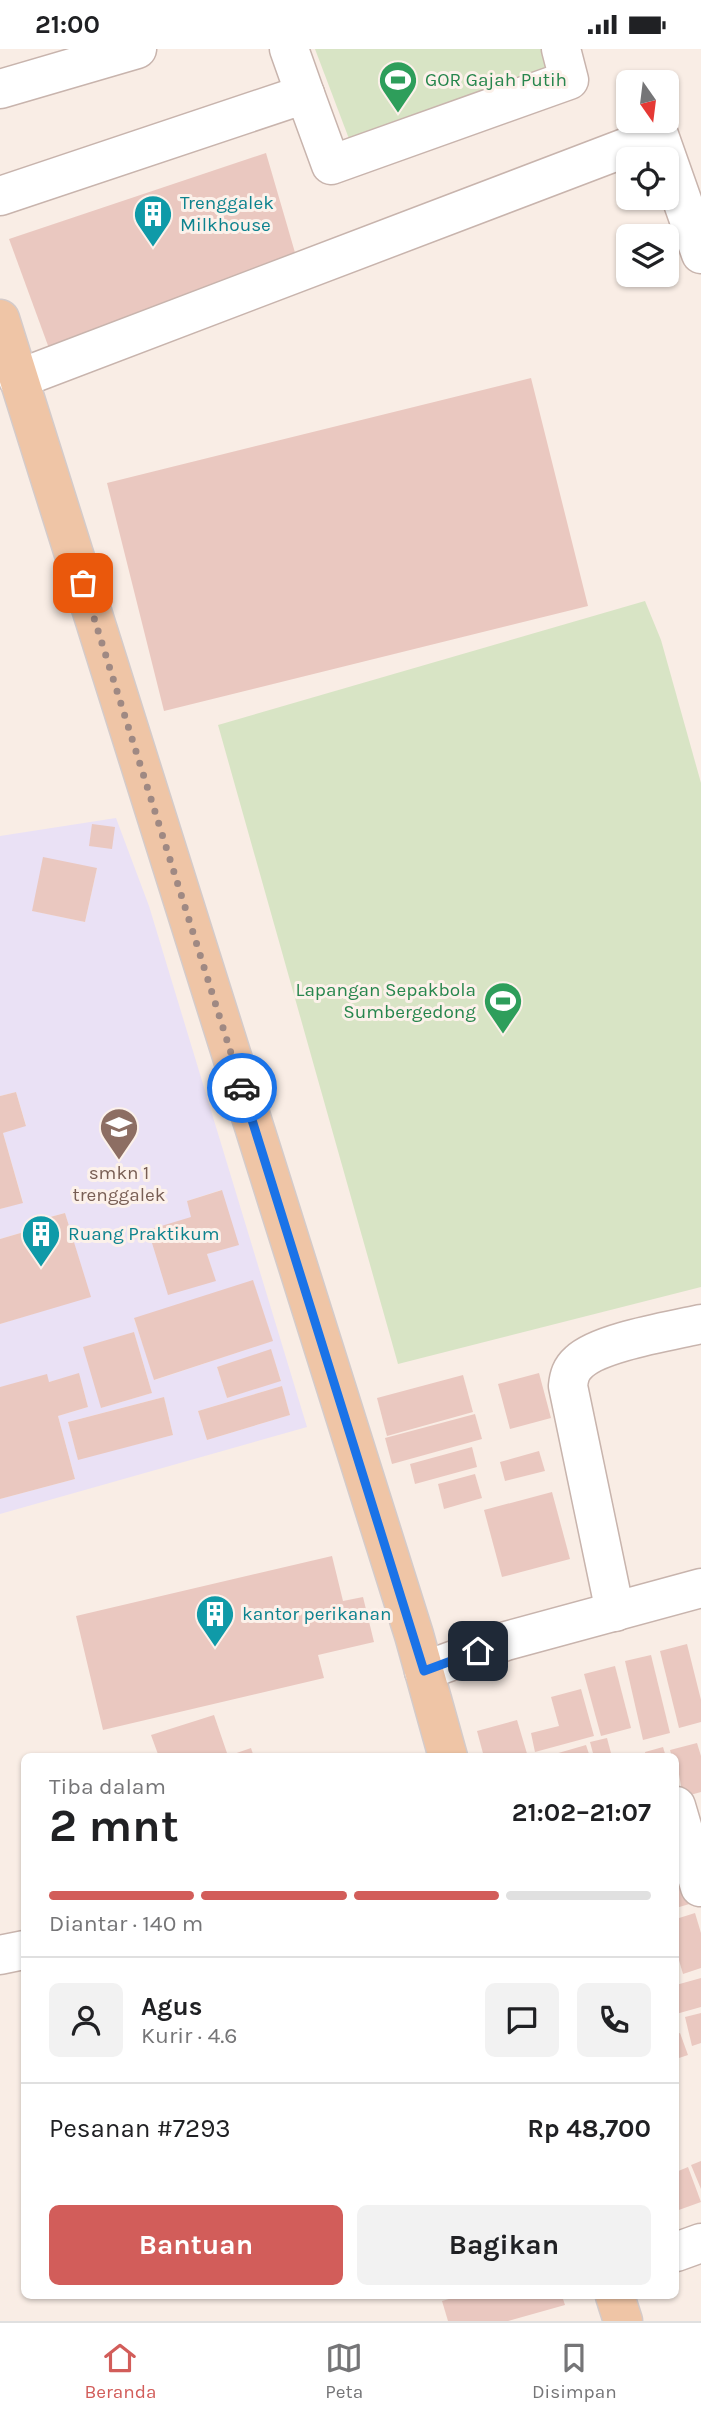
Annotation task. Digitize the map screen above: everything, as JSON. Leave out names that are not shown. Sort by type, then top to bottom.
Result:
[{"type":"main road","points":[[0,319],[420,1656],[447,1753]]},
{"type":"main road","points":[[616,2299],[622,2321]]},
{"type":"street","points":[[0,89],[137,49]]},
{"type":"street","points":[[289,49],[331,165],[569,80],[561,49]]},
{"type":"street","points":[[0,196],[305,94]]},
{"type":"street","points":[[18,379],[659,135],[701,254]]},
{"type":"street","points":[[615,1612],[568,1386],[569,1373],[580,1361],[598,1350],[701,1324]]},
{"type":"street","points":[[420,1656],[506,1641],[701,1588]]},
{"type":"street","points":[[679,1805],[701,1800]]},
{"type":"street","points":[[679,1816],[700,1887]]},
{"type":"street","points":[[0,1955],[21,1951]]},
{"type":"street","points":[[679,2251],[701,2243]]},
{"type":"shaded area","name":"smkn 1 trenggalek","points":[[116,818],[149,906],[307,1427],[0,1514],[0,1499],[75,1479],[58,1416],[88,1407],[79,1374],[49,1382],[0,1387],[0,1324],[90,1296],[65,1213],[39,1220],[41,1227],[0,1239],[0,1209],[23,1202],[3,1133],[26,1125],[16,1092],[0,1096],[0,836]],"holes":[[[97,868],[85,922],[33,911]],[[221,1190],[238,1244],[207,1254],[215,1280],[187,1201]],[[253,1281],[272,1341],[155,1380],[134,1319]],[[134,1332],[152,1393],[101,1408]],[[271,1350],[281,1380],[227,1398],[217,1367]],[[282,1386],[290,1415],[207,1440],[198,1411]],[[164,1397],[173,1435],[78,1459],[68,1422]]]},
{"type":"green space","name":"GOR Gajah Putih","points":[[315,49],[551,49],[559,77],[354,152]]},
{"type":"green space","name":"Lapangan Sepakbola Sumbergedong","points":[[645,601],[661,640],[701,783],[701,1287],[398,1364],[218,725]]},
{"type":"building","name":"Trenggalek Milkhouse","points":[[266,153],[296,256],[50,351],[9,239]]},
{"type":"building","points":[[531,378],[588,606],[164,711],[107,483]]},
{"type":"building","points":[[92,824],[115,827],[112,849],[89,846]]},
{"type":"building","points":[[43,857],[97,868],[85,922],[32,911]]},
{"type":"building","points":[[16,1092],[26,1126],[3,1133],[23,1203],[0,1209],[0,1096]]},
{"type":"building","points":[[222,1190],[239,1245],[207,1254],[216,1281],[168,1295],[148,1230],[191,1217],[187,1201]]},
{"type":"building","name":"Ruang Praktikum","points":[[65,1213],[91,1297],[0,1324],[0,1239],[41,1227],[39,1220]]},
{"type":"building","points":[[253,1280],[273,1341],[154,1380],[134,1318]]},
{"type":"building","points":[[134,1332],[152,1393],[101,1408],[83,1347]]},
{"type":"building","points":[[271,1349],[281,1381],[227,1398],[217,1367]]},
{"type":"building","points":[[79,1373],[88,1407],[58,1416],[75,1479],[0,1499],[0,1387],[47,1374],[49,1382]]},
{"type":"building","points":[[539,1373],[551,1418],[510,1429],[498,1384]]},
{"type":"building","points":[[463,1375],[473,1412],[387,1436],[377,1398]]},
{"type":"building","points":[[282,1386],[290,1415],[207,1440],[198,1411]]},
{"type":"building","points":[[164,1397],[173,1435],[78,1460],[68,1422]]},
{"type":"building","points":[[475,1414],[482,1439],[392,1464],[385,1438]]},
{"type":"building","points":[[472,1447],[477,1467],[415,1484],[410,1464]]},
{"type":"building","points":[[539,1451],[545,1471],[505,1481],[500,1462]]},
{"type":"building","points":[[475,1474],[482,1498],[444,1509],[438,1484]]},
{"type":"building","points":[[552,1492],[570,1559],[502,1577],[484,1510]]},
{"type":"building","name":"kantor perikanan","points":[[332,1556],[343,1601],[363,1597],[374,1642],[318,1655],[324,1678],[103,1730],[76,1616]]},
{"type":"building","points":[[687,1644],[701,1700],[701,1722],[679,1728],[660,1651]]},
{"type":"building","points":[[651,1655],[670,1733],[643,1740],[625,1661]]},
{"type":"building","points":[[615,1666],[631,1728],[601,1736],[584,1674]]},
{"type":"building","points":[[581,1689],[594,1736],[535,1752],[531,1733],[559,1726],[551,1697]]},
{"type":"building","points":[[214,1715],[227,1753],[158,1753],[151,1735]]},
{"type":"building","points":[[517,1720],[527,1753],[483,1753],[477,1731]]},
{"type":"building","points":[[607,1738],[611,1753],[593,1753],[590,1742]]},
{"type":"building","points":[[697,1743],[701,1756],[701,1792],[683,1797],[679,1753],[671,1753],[670,1750]]},
{"type":"building","points":[[586,1745],[589,1753],[558,1753]]},
{"type":"building","points":[[663,1747],[665,1753],[645,1753]]},
{"type":"building","points":[[251,1748],[253,1753],[237,1753]]},
{"type":"building","points":[[688,1875],[696,1902],[679,1907],[679,1878]]},
{"type":"building","points":[[695,1913],[701,1933],[701,1968],[683,1974],[679,1960],[679,1918]]},
{"type":"building","points":[[701,1978],[701,2007],[679,2013],[679,1984]]},
{"type":"building","points":[[701,2013],[701,2043],[692,2046],[685,2017]]},
{"type":"building","points":[[679,2033],[688,2055],[679,2058]]},
{"type":"building","points":[[701,2161],[701,2189],[691,2165]]},
{"type":"building","points":[[688,2167],[701,2202],[679,2210],[679,2171]]},
{"type":"building","points":[[563,2299],[565,2305],[508,2321],[448,2321],[442,2301]]},
{"type":"way so far","points":[[83,583],[242,1088]]},
{"type":"place","name":"GOR Gajah Putih","points":[[398,114]]},
{"type":"place","name":"Trenggalek Milkhouse","points":[[153,248]]},
{"type":"place","name":"Lapangan Sepakbola Sumbergedong","points":[[503,1035]]},
{"type":"place","name":"smkn 1 trenggalek","points":[[119,1161]]},
{"type":"place","name":"Ruang Praktikum","points":[[41,1268]]},
{"type":"place","name":"kantor perikanan","points":[[215,1648]]},
{"type":"route","points":[[242,1088],[424,1671],[478,1651]]}]
